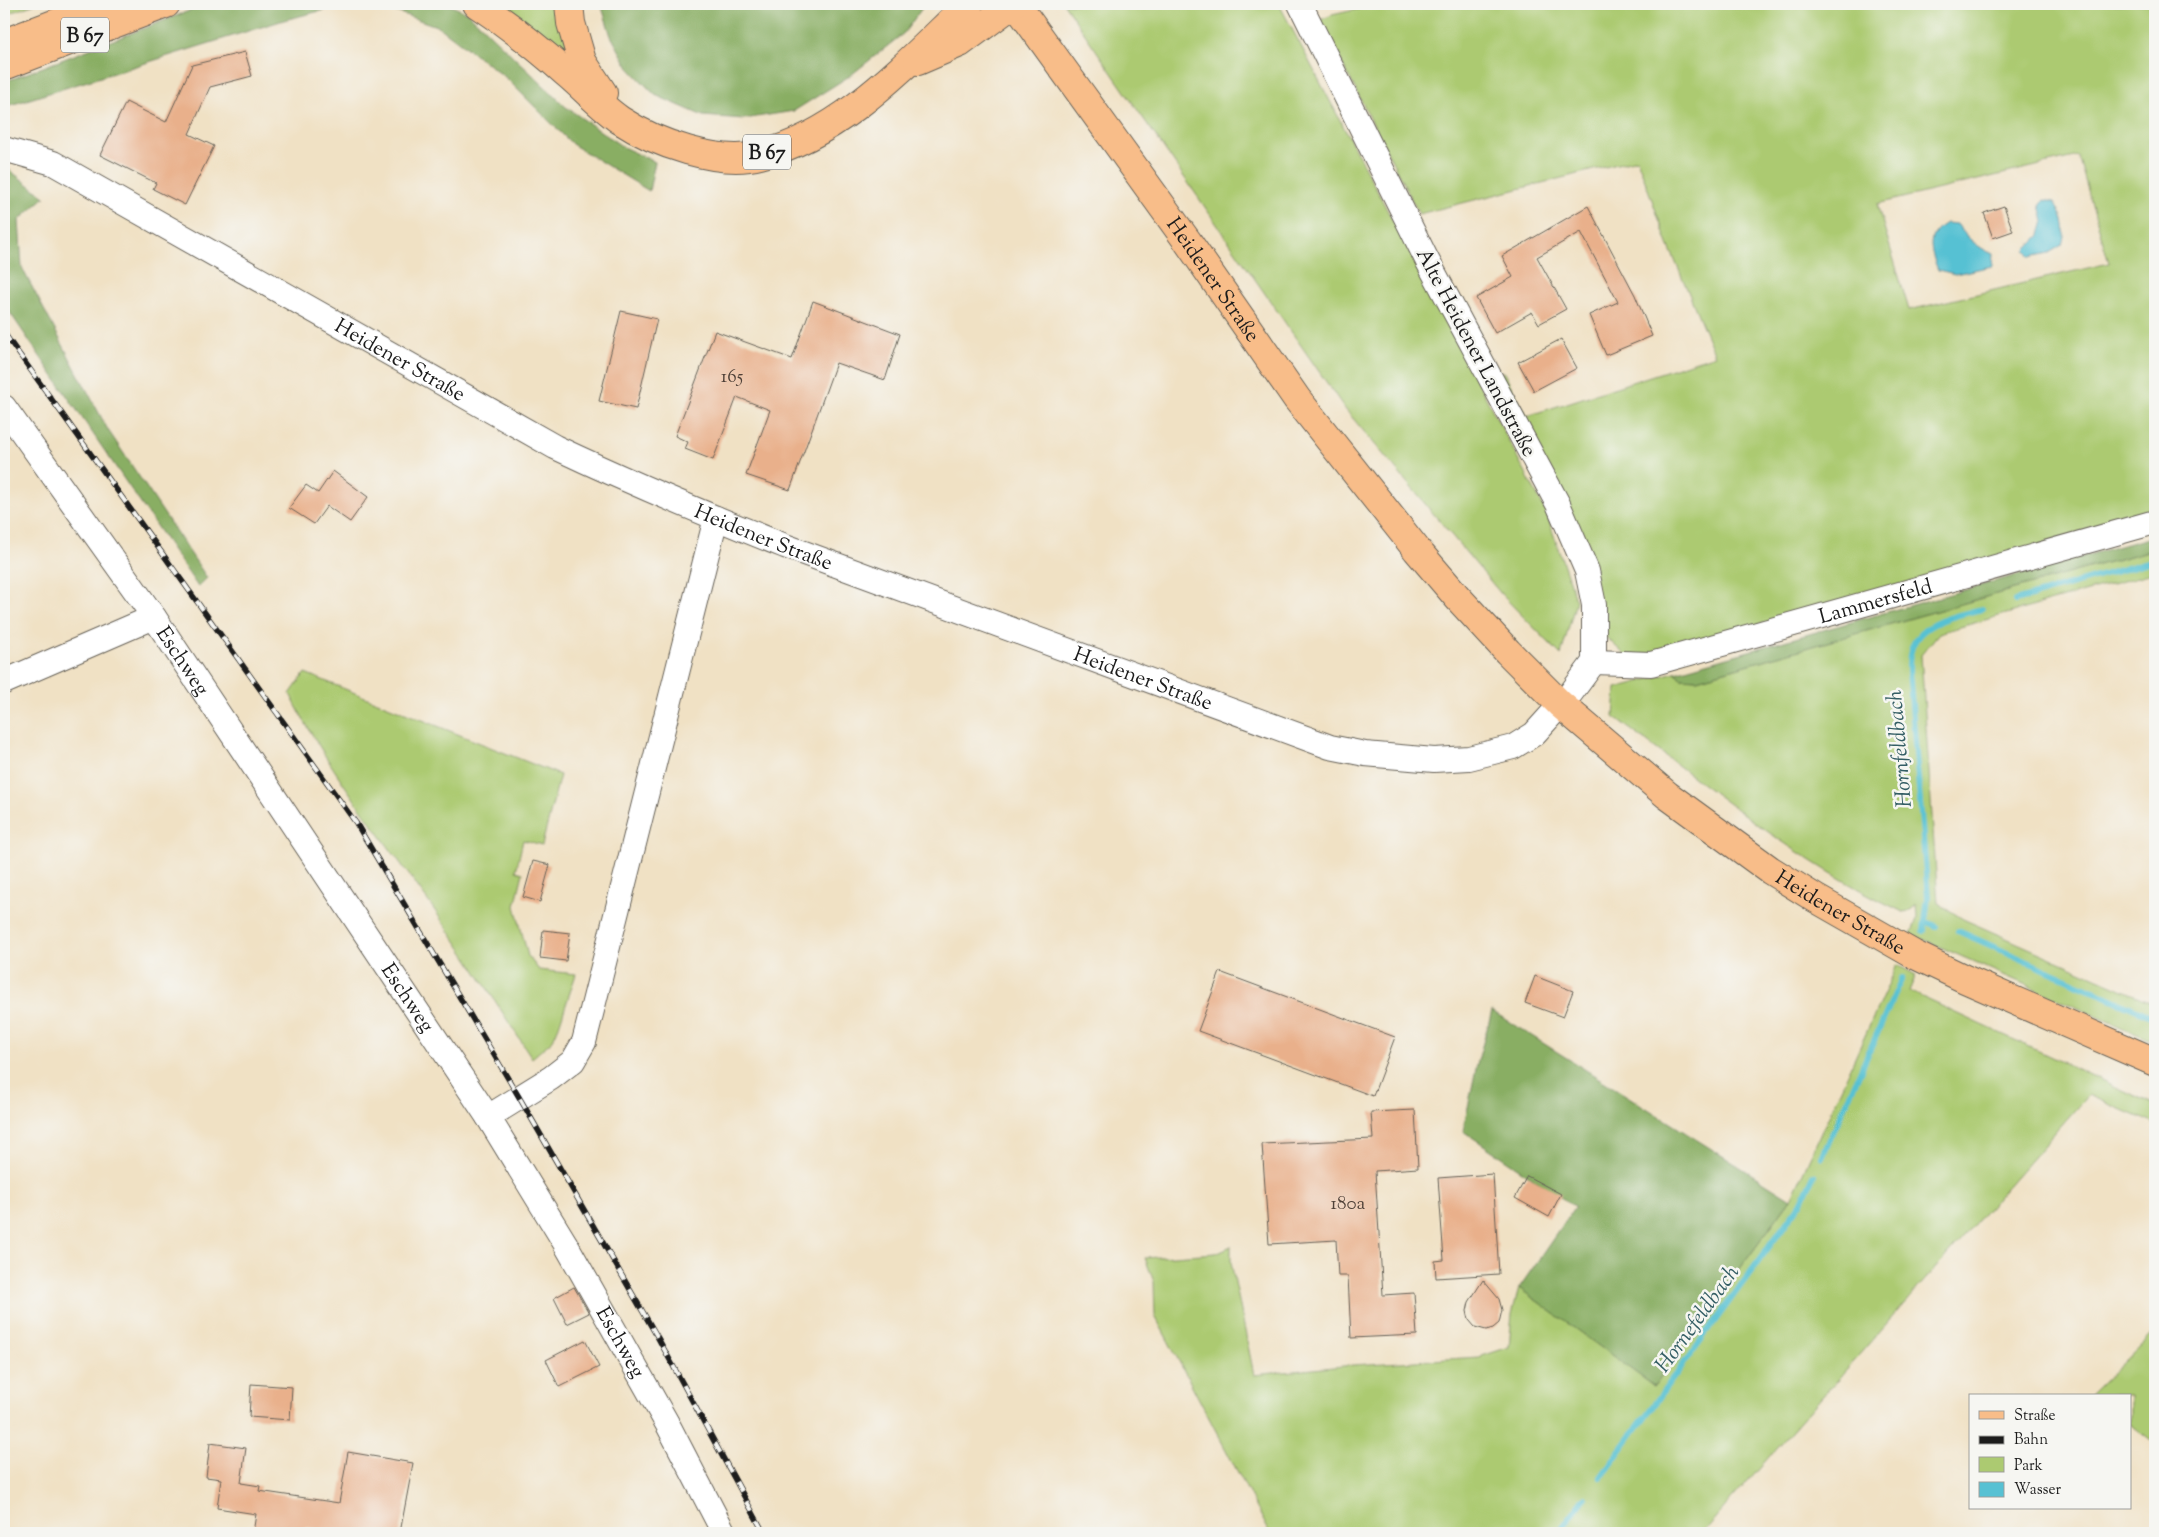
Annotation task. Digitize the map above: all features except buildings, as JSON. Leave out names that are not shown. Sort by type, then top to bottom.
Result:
[{"type":"main road","name":"B 67","points":[[4,43],[106,4]]},
{"type":"main road","name":"B 67","points":[[4,66],[166,4]]},
{"type":"main road","points":[[477,4],[528,40],[620,120]]},
{"type":"main road","points":[[570,4],[571,23],[582,61],[620,120]]},
{"type":"main road","points":[[898,70],[945,17],[969,4]]},
{"type":"main road","points":[[898,70],[960,43],[1015,4]]},
{"type":"main road","name":"Heidener Straße","points":[[1015,4],[1188,242],[1297,399],[1417,550],[1458,598],[1560,704],[1667,796],[1770,870],[1838,912],[1913,954],[1965,980],[2155,1062]]},
{"type":"main road","name":"B 67","points":[[620,120],[650,136],[690,152],[727,157],[759,156],[795,143],[824,127],[861,102],[898,70]]},
{"type":"street","name":"Alte Heidener Landstraße","points":[[1300,4],[1427,260],[1554,496],[1574,537],[1588,571],[1594,606],[1594,662]]},
{"type":"street","name":"Heidener Straße","points":[[4,149],[53,163],[555,447],[632,483],[785,546],[1330,747],[1400,758],[1434,760],[1469,758],[1513,747],[1534,734],[1560,704]]},
{"type":"street","points":[[4,407],[154,617]]},
{"type":"street","points":[[488,1117],[551,1078],[573,1061],[584,1042],[716,518]]},
{"type":"street","name":"Lammersfeld","points":[[1594,662],[1651,664],[2155,522]]},
{"type":"street","name":"Eschweg","points":[[4,682],[154,617],[488,1117],[565,1243],[668,1425],[724,1533]]},
{"type":"street","points":[[1560,704],[1571,693],[1594,662]]},
{"type":"green space","points":[[4,4],[35,4],[4,15]]},
{"type":"green space","points":[[207,4],[447,4],[468,13],[566,107],[623,147],[655,162],[649,191],[572,144],[505,77],[439,27],[394,11],[340,6],[284,20],[4,107],[4,82]]},
{"type":"green space","points":[[505,4],[556,4],[575,70]]},
{"type":"green space","points":[[601,4],[925,4],[904,33],[851,75],[794,111],[744,119],[703,116],[655,95],[629,68],[611,36]]},
{"type":"green space","points":[[1064,4],[1279,4],[1546,512],[1576,601],[1561,655],[1502,595],[1345,409]]},
{"type":"green space","points":[[1381,4],[2155,4],[2155,514],[1656,653],[1626,656],[1606,637],[1499,378],[1503,371],[1527,416],[1715,355],[1668,244],[1637,159],[1419,214],[1320,20],[1332,15]],"holes":[[[2078,156],[2109,263],[1909,310],[1877,204]]]},
{"type":"green space","points":[[4,166],[45,197],[19,220],[22,268],[108,430],[207,578],[198,587],[4,304]]},
{"type":"green space","points":[[2155,536],[2155,549],[1697,679],[1681,678],[1675,672]]},
{"type":"green space","points":[[2155,549],[2155,572],[1939,633],[1921,655],[1938,903],[1963,919],[2155,1004],[2155,1042],[1911,934],[1917,919],[1916,904],[1910,911],[1903,912],[1826,870],[1754,822],[1614,717],[1616,688],[1675,672],[1681,678],[1697,679]]},
{"type":"green space","points":[[305,673],[560,775],[542,845],[523,840],[516,871],[523,873],[515,906],[528,956],[539,970],[576,974],[553,1040],[532,1058],[458,944],[344,785],[307,725],[290,694]]},
{"type":"green space","points":[[1897,965],[1916,975],[1909,991],[2155,1105],[2155,1124],[2088,1095],[1702,1533],[1270,1533],[1155,1316],[1154,1282],[1145,1258],[1216,1253],[1231,1246],[1231,1262],[1254,1375],[1353,1365],[1479,1357],[1509,1347],[1512,1314],[1519,1288],[1654,1386],[1791,1199]]},
{"type":"green space","points":[[1492,1011],[1791,1199],[1654,1386],[1519,1288],[1575,1207],[1463,1131],[1477,1064]]},
{"type":"green space","points":[[2155,1332],[2155,1443],[2132,1426],[2132,1394],[2091,1394]]},
{"type":"water","points":[[2044,200],[2054,202],[2060,213],[2064,223],[2064,239],[2062,245],[2049,253],[2030,257],[2025,250],[2040,235],[2044,221],[2040,205]]},
{"type":"water","points":[[1946,223],[1957,224],[1973,242],[1993,254],[1992,266],[1955,274],[1938,270],[1931,250],[1932,238],[1939,228]]},
{"type":"waterway","name":"Hornfeldbach","points":[[2015,601],[2155,560]]},
{"type":"waterway","name":"Hornfeldbach","points":[[1924,931],[1928,897],[1909,670],[1910,656],[1915,641],[1930,626],[1950,617],[1982,609]]},
{"type":"waterway","points":[[1927,922],[1936,926]]},
{"type":"waterway","points":[[1958,931],[2155,1018]]},
{"type":"waterway","name":"Hornfeldbach","points":[[1822,1157],[1902,978]]},
{"type":"waterway","name":"Hornefeldbach","points":[[1601,1477],[1801,1203],[1814,1175]]},
{"type":"waterway","name":"Hornefeldbach","points":[[1559,1533],[1585,1498]]},
{"type":"railway","points":[[4,333],[356,823],[519,1097],[658,1338],[764,1533]]}]
